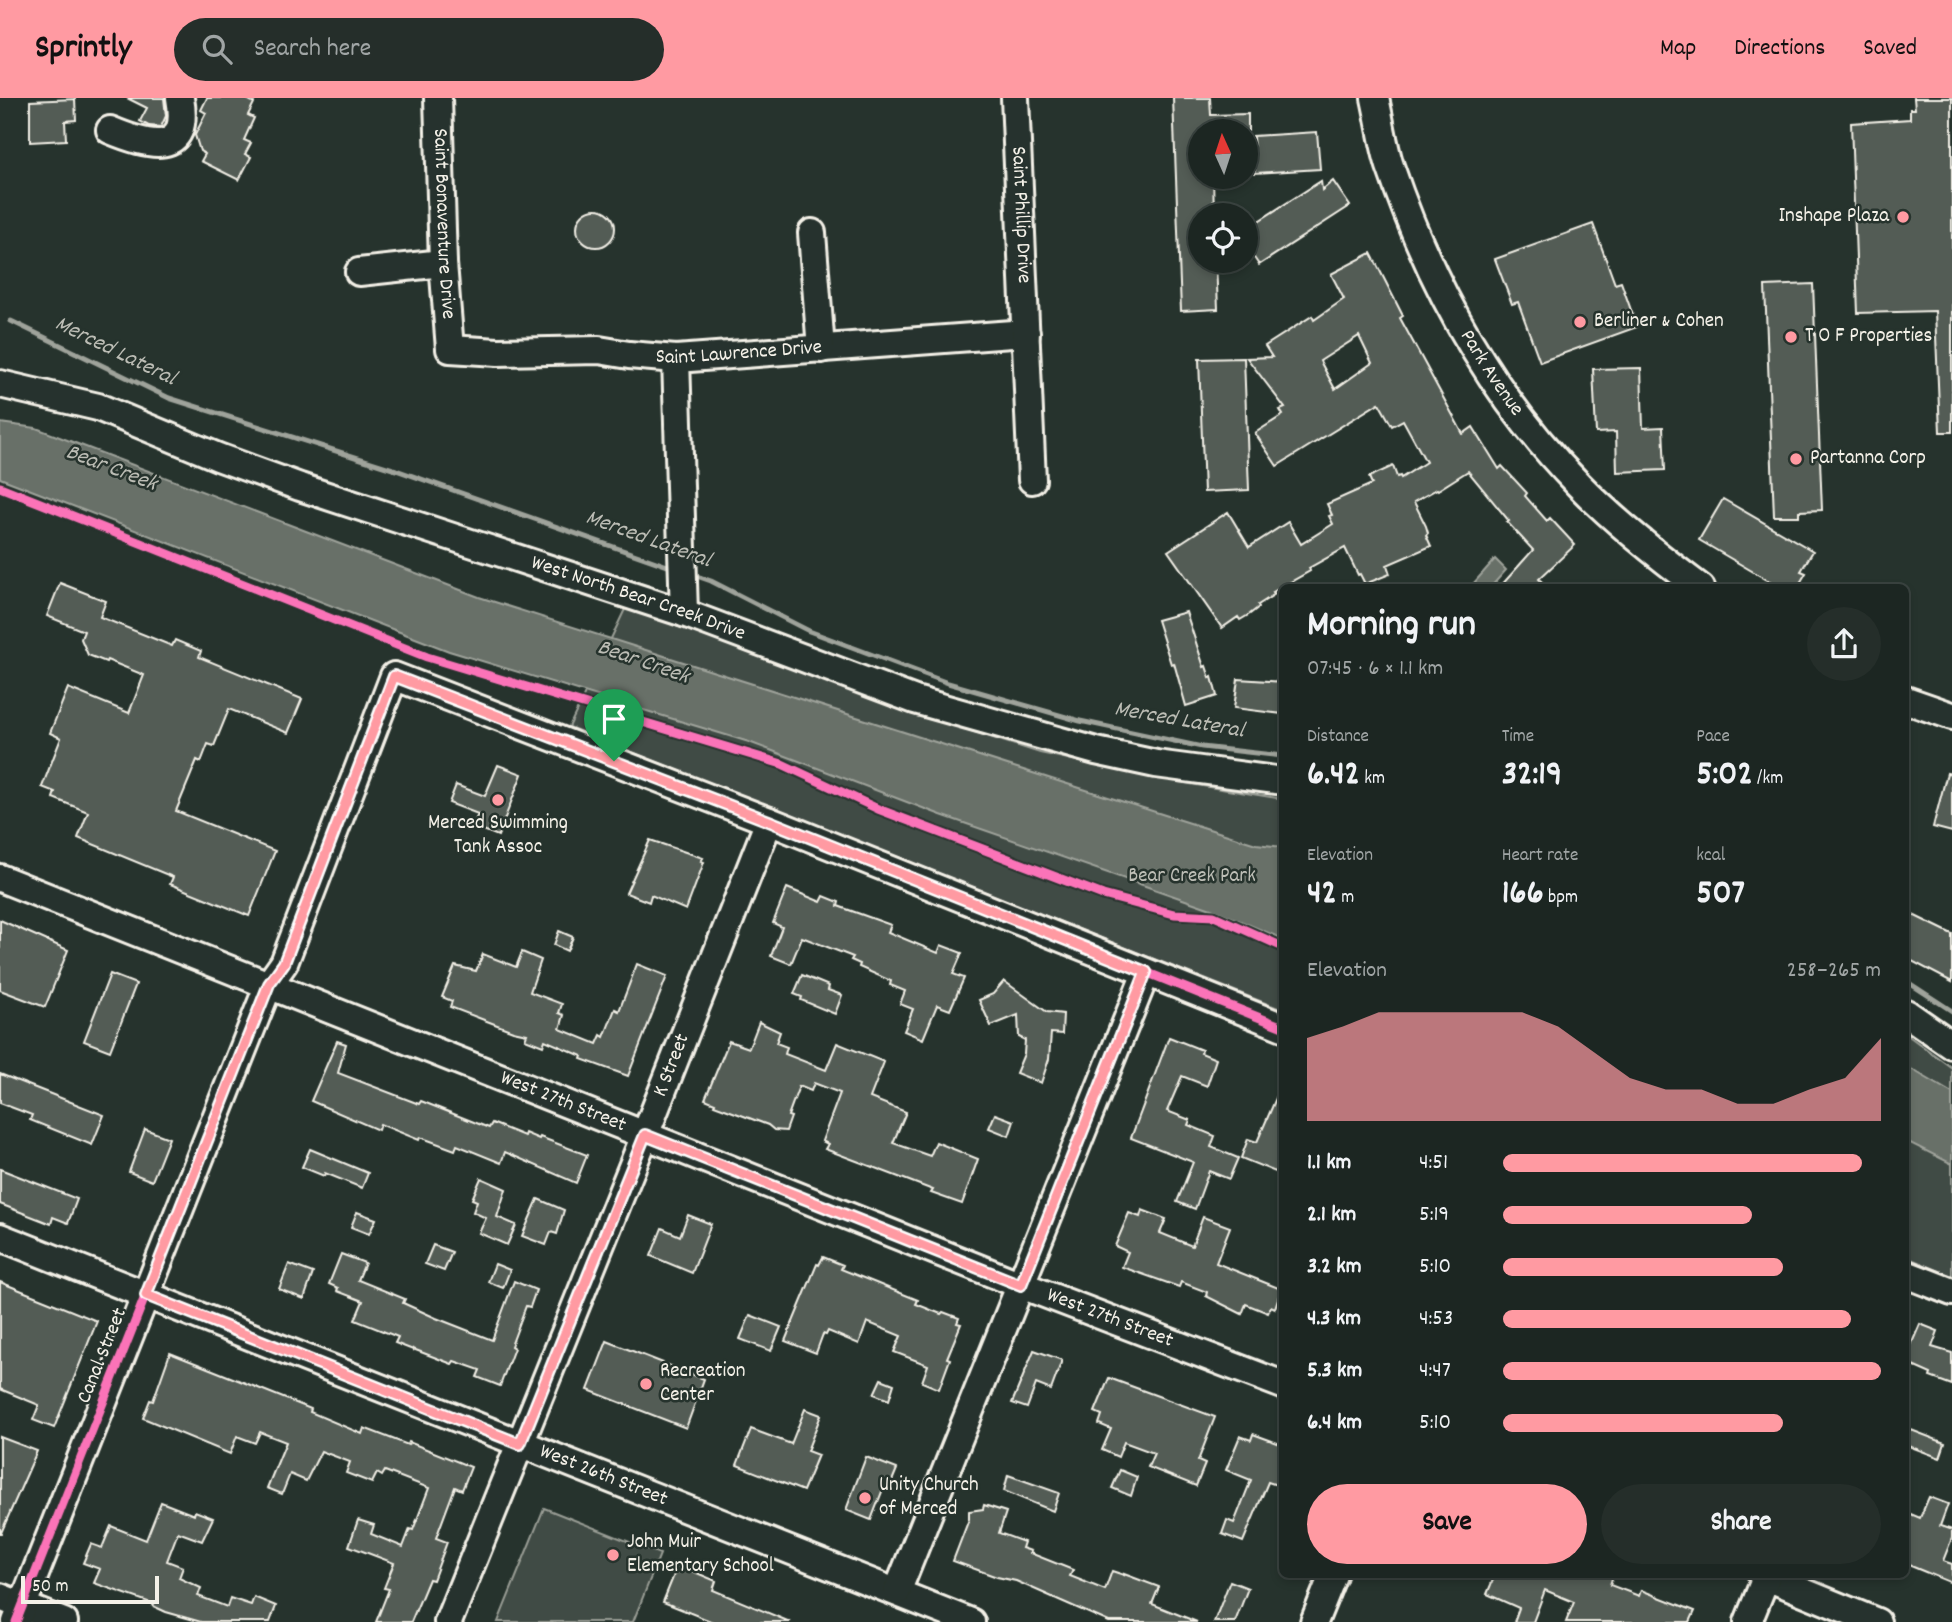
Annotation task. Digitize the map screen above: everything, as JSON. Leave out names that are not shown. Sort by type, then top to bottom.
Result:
[{"type":"street","points":[[110,130],[148,144],[167,141],[177,134],[181,127],[183,117],[180,98]]},
{"type":"street","name":"Saint Bonaventure Drive","points":[[439,98],[443,264],[450,349]]},
{"type":"street","name":"Saint Phillip Drive","points":[[1015,98],[1032,480]]},
{"type":"street","name":"Park Avenue","points":[[1375,98],[1389,164],[1432,273],[1477,355],[1517,413],[1578,484],[1647,548],[1696,584]]},
{"type":"street","points":[[812,233],[821,349]]},
{"type":"street","points":[[359,272],[443,264]]},
{"type":"street","name":"Saint Lawrence Drive","points":[[450,349],[498,352],[599,350],[676,359],[1027,333]]},
{"type":"street","points":[[676,359],[684,606]]},
{"type":"street","name":"West North Bear Creek Drive","points":[[0,384],[98,407],[218,457],[300,487],[684,606],[936,706],[1096,751],[1156,764],[1279,780]]},
{"type":"street","name":"Canal Street","points":[[13,1608],[146,1295],[269,984],[284,963],[394,676],[769,821]]},
{"type":"street","points":[[1909,702],[1952,716]]},
{"type":"street","points":[[769,821],[1279,1025]]},
{"type":"street","name":"K Street","points":[[448,1622],[769,821]]},
{"type":"street","name":"West 27th Street","points":[[0,878],[1021,1285],[1279,1383]]},
{"type":"street","points":[[897,1592],[1146,972]]},
{"type":"street","points":[[1909,1015],[1952,1045]]},
{"type":"street","name":"West 26th Street","points":[[0,1237],[971,1622]]},
{"type":"street","points":[[1909,1275],[1952,1292]]},
{"type":"street","points":[[1314,1622],[1332,1578]]},
{"type":"street","points":[[1748,1622],[1765,1578]]},
{"type":"street","points":[[1771,1578],[1877,1622]]},
{"type":"street","points":[[13,1608],[64,1622]]},
{"type":"green space","name":"Bear Creek Park","points":[[626,607],[695,630],[905,710],[1040,753],[1178,782],[1279,798],[1279,1008],[569,727]]},
{"type":"green space","points":[[1909,1036],[1952,1068],[1952,1276],[1909,1258]]},
{"type":"green space","points":[[544,1508],[660,1554],[633,1622],[498,1622]]},
{"type":"water","name":"Bear Creek","points":[[0,423],[36,428],[479,597],[1256,844],[1279,847],[1279,937],[1217,911],[941,815],[749,742],[449,651],[0,478]]},
{"type":"water","points":[[1495,559],[1506,570],[1494,584],[1473,584]]},
{"type":"water","points":[[1909,1068],[1952,1093],[1952,1164],[1909,1142]]},
{"type":"building","points":[[127,98],[164,98],[166,116],[161,127],[149,126],[140,121],[147,108]]},
{"type":"building","points":[[207,98],[245,98],[254,103],[248,115],[254,118],[244,140],[251,143],[245,154],[251,157],[239,180],[201,161],[205,154],[200,151],[195,135],[206,113],[201,110]]},
{"type":"building","points":[[1173,98],[1210,98],[1211,115],[1248,114],[1248,119],[1188,119],[1188,189],[1213,189],[1214,203],[1188,203],[1188,273],[1216,273],[1218,309],[1181,311]]},
{"type":"building","name":"Inshape Plaza","points":[[1914,98],[1952,98],[1952,432],[1940,432],[1935,311],[1858,313],[1851,123],[1910,119],[1910,109],[1915,109]]},
{"type":"building","points":[[75,99],[76,120],[65,121],[66,140],[30,142],[30,101]]},
{"type":"building","points":[[1317,132],[1320,169],[1258,173],[1258,136]]},
{"type":"building","points":[[1321,181],[1322,190],[1333,181],[1350,206],[1259,265],[1258,221]]},
{"type":"building","points":[[596,209],[609,215],[615,228],[609,241],[596,247],[583,241],[577,228],[583,215]]},
{"type":"building","points":[[1593,224],[1615,284],[1621,282],[1637,327],[1540,362],[1518,302],[1512,304],[1495,259]]},
{"type":"building","points":[[1371,253],[1403,316],[1400,318],[1463,434],[1473,427],[1499,469],[1502,466],[1527,493],[1525,496],[1547,521],[1550,518],[1575,545],[1539,579],[1544,584],[1503,584],[1533,550],[1507,522],[1509,521],[1468,471],[1414,502],[1426,526],[1426,535],[1431,546],[1387,565],[1390,574],[1365,584],[1345,548],[1287,584],[1279,584],[1279,589],[1273,592],[1275,594],[1250,614],[1240,620],[1238,617],[1222,628],[1168,551],[1228,512],[1249,547],[1288,522],[1301,544],[1333,524],[1327,504],[1372,484],[1369,477],[1393,466],[1397,477],[1401,478],[1426,462],[1403,420],[1392,426],[1379,403],[1277,466],[1255,433],[1283,415],[1280,410],[1285,408],[1247,358],[1272,357],[1265,346],[1312,316],[1314,320],[1344,299],[1331,274]],"holes":[[[1359,336],[1372,363],[1335,389],[1320,361]]]},
{"type":"building","points":[[1813,284],[1822,510],[1799,511],[1799,516],[1774,516],[1765,286]]},
{"type":"building","points":[[1244,358],[1249,490],[1204,492],[1199,359]]},
{"type":"building","points":[[1641,368],[1643,428],[1663,427],[1665,470],[1617,472],[1616,432],[1596,433],[1593,369]]},
{"type":"building","points":[[1723,499],[1813,551],[1801,571],[1806,573],[1799,584],[1774,584],[1699,540]]},
{"type":"building","points":[[60,583],[106,601],[100,617],[172,646],[175,640],[201,651],[199,657],[302,699],[288,733],[229,709],[214,746],[208,744],[201,762],[197,760],[176,811],[275,851],[249,916],[170,884],[173,877],[78,838],[88,812],[53,798],[55,792],[42,787],[61,738],[50,733],[68,688],[129,713],[144,675],[88,655],[81,639],[84,631],[47,616]]},
{"type":"building","points":[[1186,612],[1204,667],[1206,666],[1210,678],[1212,677],[1217,696],[1186,706],[1174,663],[1171,664],[1157,620]]},
{"type":"building","points":[[1238,679],[1279,682],[1279,714],[1234,708]]},
{"type":"building","name":"Merced Swimming Tank Assoc","points":[[498,765],[522,774],[498,836],[473,826],[478,814],[449,803],[456,785],[485,796]]},
{"type":"building","points":[[1947,773],[1952,774],[1952,832],[1933,827]]},
{"type":"building","points":[[650,840],[703,858],[701,861],[704,862],[686,910],[651,895],[649,902],[626,893]]},
{"type":"building","points":[[787,888],[821,902],[824,896],[839,902],[838,906],[891,925],[888,932],[938,953],[941,945],[962,953],[953,974],[964,978],[950,1010],[937,1005],[923,1039],[904,1031],[913,1009],[900,1004],[905,991],[890,985],[891,981],[859,967],[860,964],[851,960],[853,957],[802,937],[791,964],[771,956],[782,927],[773,923]]},
{"type":"building","points":[[1913,915],[1952,934],[1952,982],[1909,960],[1909,922]]},
{"type":"building","points":[[0,920],[68,950],[45,1007],[0,990]]},
{"type":"building","points":[[559,931],[573,937],[567,951],[554,945]]},
{"type":"building","points":[[522,952],[541,960],[530,992],[562,1004],[559,1013],[564,1015],[560,1029],[597,1044],[601,1035],[604,1037],[615,1009],[619,1011],[637,964],[667,976],[628,1076],[581,1059],[582,1056],[545,1040],[543,1046],[525,1039],[527,1034],[450,1007],[452,1001],[442,997],[455,966],[476,971],[483,954],[516,967]]},
{"type":"building","points":[[110,974],[136,984],[110,1051],[84,1041]]},
{"type":"building","points":[[802,975],[829,986],[828,990],[842,995],[835,1014],[801,1000],[802,997],[794,994]]},
{"type":"building","points":[[1004,981],[1047,1012],[1063,1014],[1062,1034],[1051,1033],[1049,1059],[1041,1083],[1016,1073],[1024,1054],[1025,1040],[1019,1037],[1018,1015],[991,1026],[979,1000],[993,994]]},
{"type":"building","points":[[759,1022],[780,1032],[776,1043],[787,1047],[785,1054],[826,1070],[837,1043],[884,1062],[870,1098],[906,1112],[893,1143],[930,1156],[936,1142],[978,1159],[962,1204],[931,1193],[933,1190],[825,1149],[828,1144],[822,1141],[840,1093],[814,1083],[811,1091],[799,1086],[788,1116],[791,1117],[786,1131],[774,1130],[768,1125],[714,1105],[715,1103],[705,1099],[729,1041],[749,1048]]},
{"type":"building","points":[[1169,1037],[1202,1050],[1201,1053],[1216,1059],[1207,1086],[1182,1076],[1167,1111],[1190,1120],[1188,1125],[1215,1136],[1211,1147],[1238,1158],[1229,1179],[1209,1171],[1195,1209],[1177,1202],[1193,1162],[1131,1138]]},
{"type":"building","points":[[337,1041],[346,1044],[338,1073],[489,1128],[492,1123],[524,1136],[525,1133],[539,1139],[540,1137],[587,1155],[576,1183],[505,1152],[501,1163],[457,1145],[455,1150],[420,1137],[419,1140],[380,1124],[378,1130],[311,1101]]},
{"type":"building","points":[[0,1074],[104,1115],[92,1145],[30,1120],[32,1115],[0,1103]]},
{"type":"building","points":[[1279,1091],[1279,1173],[1241,1158],[1248,1139],[1257,1142]]},
{"type":"building","points":[[995,1114],[1014,1121],[1009,1136],[989,1128]]},
{"type":"building","points":[[145,1129],[169,1138],[152,1181],[129,1172]]},
{"type":"building","points":[[310,1149],[368,1173],[362,1188],[302,1167]]},
{"type":"building","points":[[0,1169],[77,1199],[68,1223],[53,1217],[51,1224],[0,1204]]},
{"type":"building","points":[[481,1178],[506,1189],[497,1217],[516,1225],[507,1245],[479,1233],[486,1218],[473,1212],[477,1201],[472,1199]]},
{"type":"building","points":[[538,1199],[564,1210],[557,1234],[551,1232],[546,1245],[522,1236]]},
{"type":"building","points":[[1142,1210],[1166,1219],[1160,1233],[1192,1246],[1203,1217],[1230,1227],[1216,1263],[1279,1288],[1275,1308],[1271,1306],[1268,1313],[1246,1304],[1242,1314],[1206,1296],[1207,1292],[1181,1282],[1179,1287],[1122,1267],[1128,1252],[1115,1246],[1129,1213],[1140,1217]]},
{"type":"building","points":[[357,1212],[376,1219],[369,1234],[351,1227]]},
{"type":"building","points":[[688,1215],[711,1224],[692,1273],[651,1256],[662,1228],[680,1236]]},
{"type":"building","points":[[433,1245],[452,1252],[444,1271],[425,1264]]},
{"type":"building","points":[[341,1254],[365,1263],[358,1280],[405,1299],[403,1303],[436,1318],[492,1340],[514,1281],[536,1290],[530,1307],[526,1306],[511,1346],[514,1348],[500,1386],[477,1377],[480,1370],[454,1361],[452,1364],[395,1343],[398,1337],[355,1320],[363,1301],[337,1291],[338,1288],[329,1284]]},
{"type":"building","points":[[823,1257],[843,1265],[841,1269],[918,1300],[916,1304],[959,1318],[957,1323],[961,1324],[947,1358],[950,1359],[939,1389],[922,1382],[928,1365],[894,1352],[901,1336],[867,1322],[859,1344],[828,1331],[826,1335],[823,1334],[816,1353],[785,1341],[817,1264],[819,1265]]},
{"type":"building","points":[[289,1264],[313,1273],[304,1299],[279,1289]]},
{"type":"building","points":[[495,1264],[510,1270],[503,1288],[488,1282]]},
{"type":"building","points":[[0,1282],[97,1321],[54,1428],[33,1420],[39,1405],[0,1389]]},
{"type":"building","points":[[750,1315],[781,1327],[771,1351],[740,1339]]},
{"type":"building","points":[[1920,1324],[1938,1331],[1932,1347],[1952,1353],[1952,1385],[1930,1377],[1931,1374],[1909,1364],[1909,1350]]},
{"type":"building","name":"Recreation Center","points":[[607,1341],[704,1379],[686,1428],[588,1390]]},
{"type":"building","points":[[1034,1350],[1062,1360],[1051,1390],[1036,1384],[1027,1408],[1012,1403]]},
{"type":"building","points":[[170,1353],[311,1409],[310,1412],[362,1434],[364,1428],[408,1445],[409,1442],[471,1467],[462,1490],[455,1487],[436,1538],[447,1542],[433,1580],[429,1579],[411,1622],[376,1622],[389,1589],[384,1588],[394,1563],[349,1546],[358,1520],[374,1525],[371,1534],[403,1547],[410,1529],[413,1530],[429,1488],[385,1471],[382,1476],[377,1473],[372,1483],[346,1473],[350,1462],[321,1451],[306,1481],[290,1474],[282,1494],[267,1488],[286,1442],[260,1432],[255,1443],[237,1436],[230,1454],[143,1418],[150,1400],[153,1401]]},
{"type":"building","points":[[1109,1378],[1215,1417],[1198,1461],[1205,1464],[1196,1486],[1148,1467],[1154,1453],[1124,1442],[1118,1457],[1102,1450],[1111,1429],[1099,1424],[1102,1415],[1095,1412]]},
{"type":"building","points":[[881,1379],[894,1384],[889,1400],[874,1394]]},
{"type":"building","points":[[805,1409],[821,1415],[807,1451],[818,1455],[803,1491],[737,1465],[751,1429],[791,1444]]},
{"type":"building","points":[[1909,1429],[1945,1443],[1940,1458],[1909,1446]]},
{"type":"building","points":[[1253,1434],[1279,1444],[1279,1486],[1268,1482],[1243,1542],[1222,1534],[1227,1520],[1234,1523],[1251,1480],[1226,1470],[1240,1436],[1251,1440]]},
{"type":"building","points":[[0,1437],[37,1451],[1,1533],[0,1533]]},
{"type":"building","name":"Unity Church of Merced","points":[[866,1457],[897,1469],[890,1486],[885,1484],[871,1520],[846,1510]]},
{"type":"building","points":[[1120,1470],[1137,1477],[1131,1496],[1112,1488]]},
{"type":"building","points":[[1008,1475],[1059,1493],[1053,1511],[1004,1491]]},
{"type":"building","points":[[1929,1497],[1948,1504],[1940,1526],[1952,1530],[1952,1538],[1943,1561],[1952,1564],[1952,1583],[1909,1565],[1909,1513],[1920,1518]]},
{"type":"building","points":[[161,1502],[194,1515],[195,1511],[213,1518],[202,1541],[178,1532],[167,1561],[183,1567],[179,1578],[201,1588],[198,1596],[227,1607],[230,1598],[251,1605],[254,1597],[276,1606],[270,1622],[201,1622],[166,1612],[153,1606],[154,1604],[94,1583],[100,1569],[83,1563],[91,1544],[102,1548],[111,1526],[146,1540]]},
{"type":"building","points":[[984,1505],[1006,1512],[999,1533],[1024,1542],[1022,1548],[1031,1551],[1030,1553],[1073,1570],[1070,1576],[1105,1590],[1112,1571],[1124,1574],[1159,1587],[1152,1604],[1197,1622],[1109,1622],[1016,1581],[953,1561],[969,1519],[969,1511],[983,1509]]},
{"type":"building","points":[[678,1565],[716,1581],[713,1590],[790,1622],[713,1622],[663,1602]]},
{"type":"building","points":[[1494,1578],[1612,1578],[1610,1585],[1639,1596],[1641,1590],[1695,1611],[1690,1622],[1566,1622],[1574,1602],[1545,1590],[1533,1622],[1514,1622],[1519,1608],[1487,1594]]},
{"type":"building","points":[[1230,1581],[1248,1588],[1235,1622],[1214,1622]]},
{"type":"waterway","name":"Merced Lateral","points":[[11,321],[169,398],[396,470],[676,569]]},
{"type":"waterway","name":"Merced Lateral","points":[[691,574],[711,581],[809,631],[948,683],[1080,721],[1202,747],[1279,756]]},
{"type":"waterway","name":"Merced Lateral","points":[[1909,983],[1952,1011]]},
{"type":"cycle path","points":[[0,487],[427,657],[782,764],[878,809],[1103,895],[1174,914],[1214,916],[1279,945]]},
{"type":"cycle path","points":[[16,1622],[269,984],[284,963],[394,676],[769,821],[1279,1025]]},
{"type":"place","name":"Inshape Plaza","points":[[1903,217]]},
{"type":"place","name":"Berliner & Cohen","points":[[1580,322]]},
{"type":"place","name":"T O F Properties","points":[[1791,337]]},
{"type":"place","name":"Partanna Corp","points":[[1796,459]]},
{"type":"place","name":"Merced Swimming Tank Assoc","points":[[498,800]]},
{"type":"place","name":"Recreation Center","points":[[646,1384]]},
{"type":"place","name":"Unity Church of Merced","points":[[865,1498]]},
{"type":"place","name":"John Muir Elementary School","points":[[613,1555]]},
{"type":"route","points":[[394,676],[614,761],[1146,972],[1021,1285],[645,1135],[520,1444],[146,1295],[269,984],[284,963],[394,676]]}]
